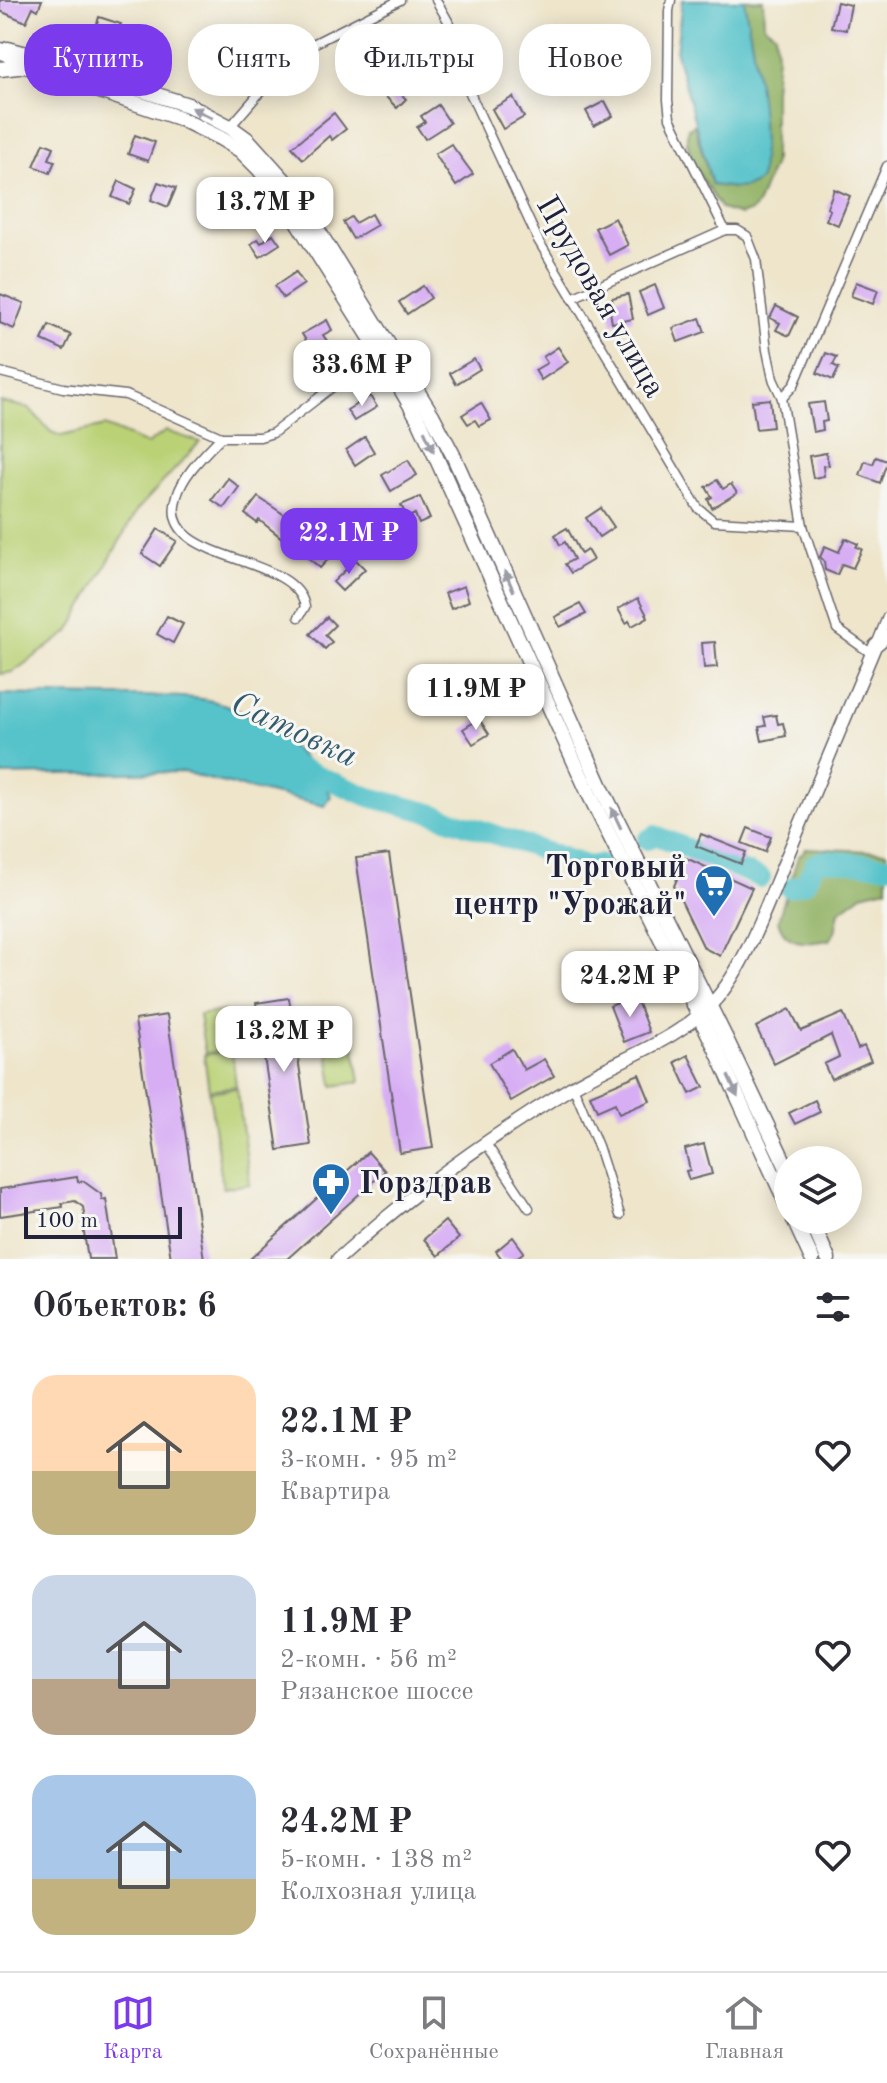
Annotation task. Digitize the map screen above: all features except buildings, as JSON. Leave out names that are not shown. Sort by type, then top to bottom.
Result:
[{"type":"main road","points":[[0,48],[52,61],[188,105],[248,140],[293,190],[432,415],[704,1011],[774,1174]]},
{"type":"main road","points":[[0,48],[24,65]]},
{"type":"main road","points":[[0,69],[24,66]]},
{"type":"main road","points":[[114,96],[179,118],[240,150],[286,204],[379,351],[420,422],[590,796],[775,1146]]},
{"type":"main road","points":[[338,1259],[429,1182],[485,1142],[573,1086],[675,1031],[704,1011],[727,984],[768,902],[873,650],[887,636]]},
{"type":"main road","points":[[800,1234],[812,1259]]},
{"type":"main road","points":[[817,1234],[828,1259]]},
{"type":"street","points":[[230,127],[288,60],[400,0]]},
{"type":"street","name":"Прудовая улица","points":[[436,0],[448,21],[470,93],[538,240],[698,508],[714,521],[803,526]]},
{"type":"street","points":[[671,0],[670,118],[725,230]]},
{"type":"street","points":[[782,398],[794,385],[887,166]]},
{"type":"street","points":[[572,298],[725,230],[737,230],[747,236],[756,259],[767,350],[773,379],[782,398],[803,526],[837,629],[873,650],[887,617]]},
{"type":"street","points":[[0,372],[63,388],[126,395],[221,437],[260,437],[273,433],[379,351]]},
{"type":"street","points":[[221,437],[193,467],[176,496],[177,519],[199,544],[226,557],[266,569],[290,585],[304,600],[305,607],[299,617]]},
{"type":"street","points":[[573,1086],[598,1146],[620,1215]]},
{"type":"street","points":[[485,1142],[529,1208]]},
{"type":"green space","points":[[744,0],[763,0],[764,25],[775,33],[777,55],[774,163],[758,203],[752,211],[740,215],[721,209],[697,170],[687,138],[688,128],[694,125],[712,185],[737,188],[755,62]]},
{"type":"green space","points":[[0,402],[29,408],[51,432],[61,436],[105,426],[147,444],[166,431],[200,442],[137,510],[69,632],[13,672],[0,674]]},
{"type":"green space","points":[[807,848],[887,852],[887,888],[862,894],[839,911],[835,932],[829,940],[805,942],[791,939],[785,935],[778,920],[798,857]]},
{"type":"green space","points":[[225,1011],[230,1050],[205,1053],[199,1015]]},
{"type":"green space","points":[[352,1031],[360,1082],[333,1086],[326,1035]]},
{"type":"green space","points":[[232,1051],[236,1086],[209,1090],[204,1055]]},
{"type":"green space","points":[[237,1088],[250,1184],[223,1188],[209,1092]]},
{"type":"water","points":[[682,0],[744,0],[762,113],[760,180],[755,184],[738,188],[712,185],[676,53]]},
{"type":"water","points":[[0,694],[178,697],[226,705],[257,720],[286,742],[311,768],[331,796],[325,806],[186,772],[0,775]]},
{"type":"waterway","name":"Сатовка","points":[[298,767],[369,797],[431,813],[588,866],[601,864]]},
{"type":"waterway","name":"Сатовка","points":[[647,840],[655,835],[761,878]]},
{"type":"waterway","name":"Сатовка","points":[[789,888],[805,883],[815,863],[825,860],[887,866]]},
{"type":"place","name":"Торговый центр \"Урожай\"","points":[[714,918]]},
{"type":"place","name":"Горздрав","points":[[331,1216]]}]
